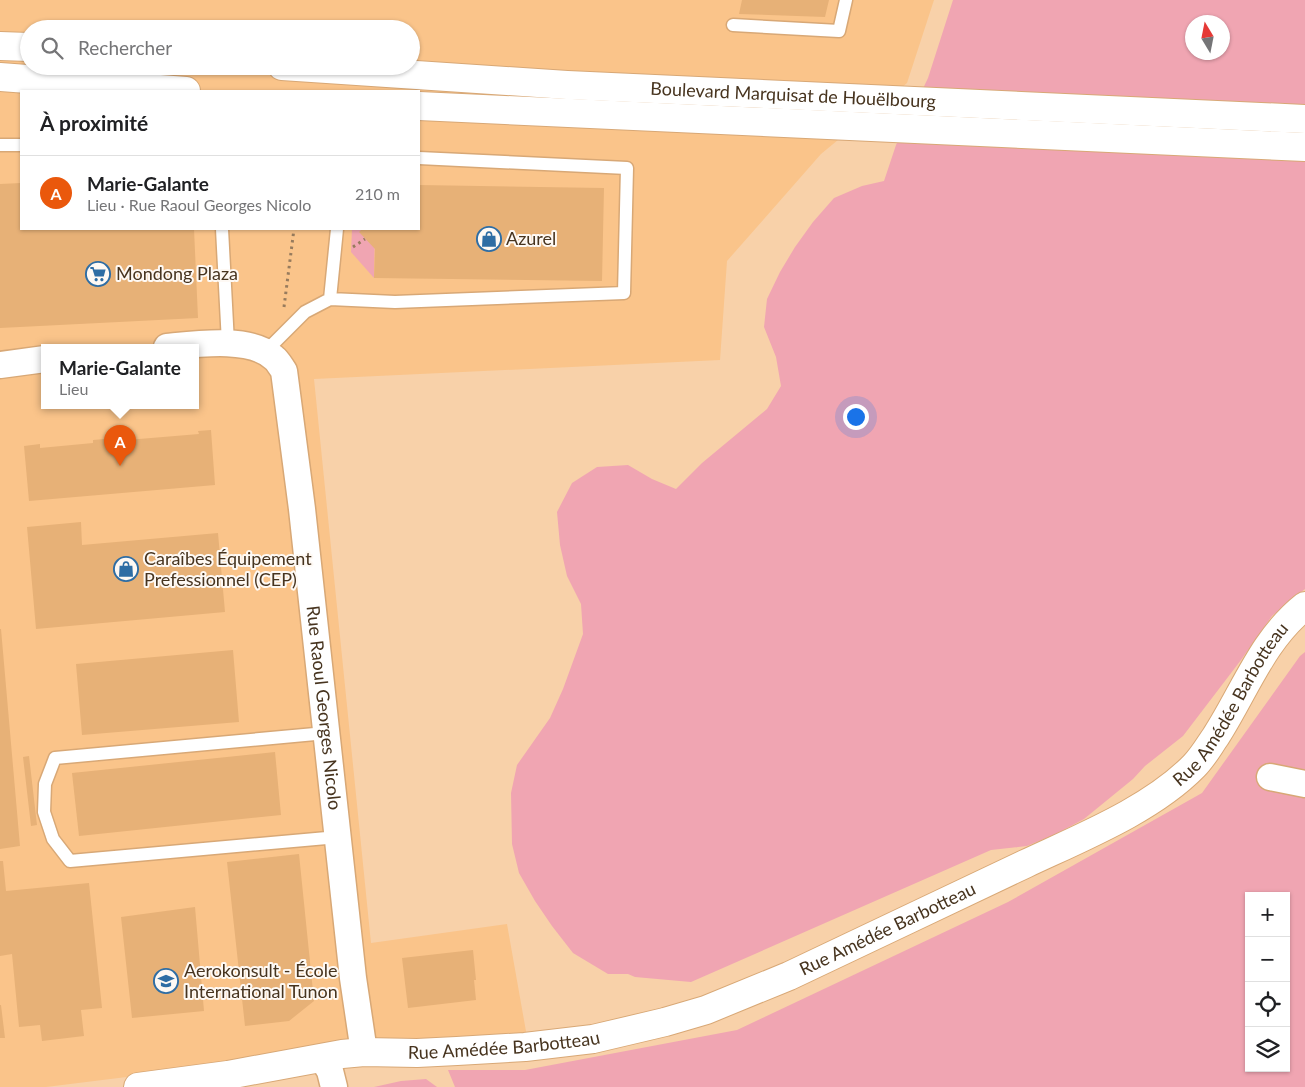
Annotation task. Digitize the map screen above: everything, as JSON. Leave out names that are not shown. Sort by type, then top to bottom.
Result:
[{"type":"main road","points":[[0,46],[20,47]]},
{"type":"main road","name":"Boulevard Marquisat de Houëlbourg","points":[[417,75],[567,85],[1305,119]]},
{"type":"main road","points":[[0,77],[173,90]]},
{"type":"main road","name":"Boulevard Marquisat de Houëlbourg","points":[[420,106],[1305,147]]},
{"type":"main road","name":"Rue Amédée Barbotteau","points":[[138,1087],[229,1081],[322,1058],[364,1052],[417,1053],[457,1051],[524,1047],[593,1039],[706,1010],[789,976],[1118,819],[1158,796],[1194,766],[1207,750],[1225,722],[1263,652],[1278,631],[1305,606]]},
{"type":"street","points":[[199,346],[228,344],[253,348],[272,344]]},
{"type":"street","name":"Rue Raoul Georges Nicolo","points":[[272,344],[275,358],[284,371],[290,407],[354,978],[364,1052]]},
{"type":"street","points":[[0,364],[41,359]]},
{"type":"street","points":[[1270,777],[1305,784]]},
{"type":"street","points":[[322,1058],[330,1071],[334,1087]]},
{"type":"lane","points":[[733,25],[839,31],[846,0]]},
{"type":"lane","points":[[0,145],[20,144]]},
{"type":"lane","points":[[272,344],[305,312],[330,299],[395,302],[624,293],[627,168],[420,158]]},
{"type":"lane","points":[[222,230],[228,344]]},
{"type":"lane","points":[[330,299],[336,230]]},
{"type":"lane","points":[[326,733],[55,758],[45,784],[44,812],[53,839],[70,861],[338,837]]},
{"type":"path","points":[[272,344],[294,230]]},
{"type":"shaded area","points":[[0,0],[934,0],[907,83],[821,154],[727,261],[720,360],[314,379],[371,943],[507,924],[527,1037],[207,1067],[46,1087],[0,1087]]},
{"type":"shaded area","points":[[953,0],[1305,0],[1305,589],[1272,616],[1183,736],[1084,819],[1056,834],[1027,846],[991,850],[691,982],[635,977],[628,974],[608,974],[573,953],[552,926],[519,873],[512,844],[511,793],[517,765],[550,718],[583,634],[581,604],[567,576],[560,545],[557,512],[572,483],[597,467],[628,465],[652,479],[676,489],[702,463],[767,409],[781,386],[776,357],[764,327],[767,299],[780,272],[813,222],[834,198],[862,186],[884,181],[896,145],[928,78]]},
{"type":"shaded area","points":[[352,230],[375,230],[374,278],[351,252]]},
{"type":"shaded area","points":[[1305,652],[1305,1087],[455,1087],[448,1070],[525,1070],[737,1030],[1008,902],[1202,793],[1300,656]]},
{"type":"shaded area","points":[[426,1079],[437,1087],[374,1087],[401,1081]]},
{"type":"building","points":[[742,0],[829,0],[825,17],[739,14]]},
{"type":"building","name":"Mondong Plaza","points":[[20,183],[20,230],[194,230],[198,318],[0,328],[0,184]]},
{"type":"building","name":"Azurel","points":[[420,185],[604,188],[602,281],[374,278],[375,249],[359,232],[361,230],[420,230]]},
{"type":"building","points":[[211,430],[215,485],[29,501],[24,446],[40,444],[40,448],[93,443],[93,440],[127,437],[127,440],[199,434],[198,431]]},
{"type":"building","name":"Caraîbes Équipement Prefessionnel (CEP)","points":[[81,522],[82,545],[218,533],[225,612],[36,629],[27,527]]},
{"type":"building","points":[[0,629],[20,846],[0,849]]},
{"type":"building","points":[[233,650],[239,722],[82,735],[76,664]]},
{"type":"building","points":[[275,752],[281,815],[79,836],[72,773]]},
{"type":"building","points":[[29,756],[37,825],[31,826],[23,757]]},
{"type":"building","points":[[299,854],[314,1001],[289,1021],[245,1026],[227,862]]},
{"type":"building","points":[[0,861],[3,861],[6,891],[89,883],[102,1008],[81,1010],[84,1036],[42,1041],[40,1025],[19,1027],[12,954],[0,956]]},
{"type":"building","points":[[195,907],[204,1011],[132,1018],[121,917]]},
{"type":"building","points":[[473,950],[476,1000],[408,1008],[402,958]]},
{"type":"building","points":[[1,1005],[5,1038],[0,1038]]},
{"type":"place","name":"Azurel","points":[[489,239]]},
{"type":"place","name":"Mondong Plaza","points":[[98,274]]},
{"type":"place","name":"Marie-Galante","points":[[120,466]]},
{"type":"place","name":"Caraîbes Équipement Prefessionnel (CEP)","points":[[126,569]]},
{"type":"place","name":"Aerokonsult - École International Tunon","points":[[166,981]]}]
